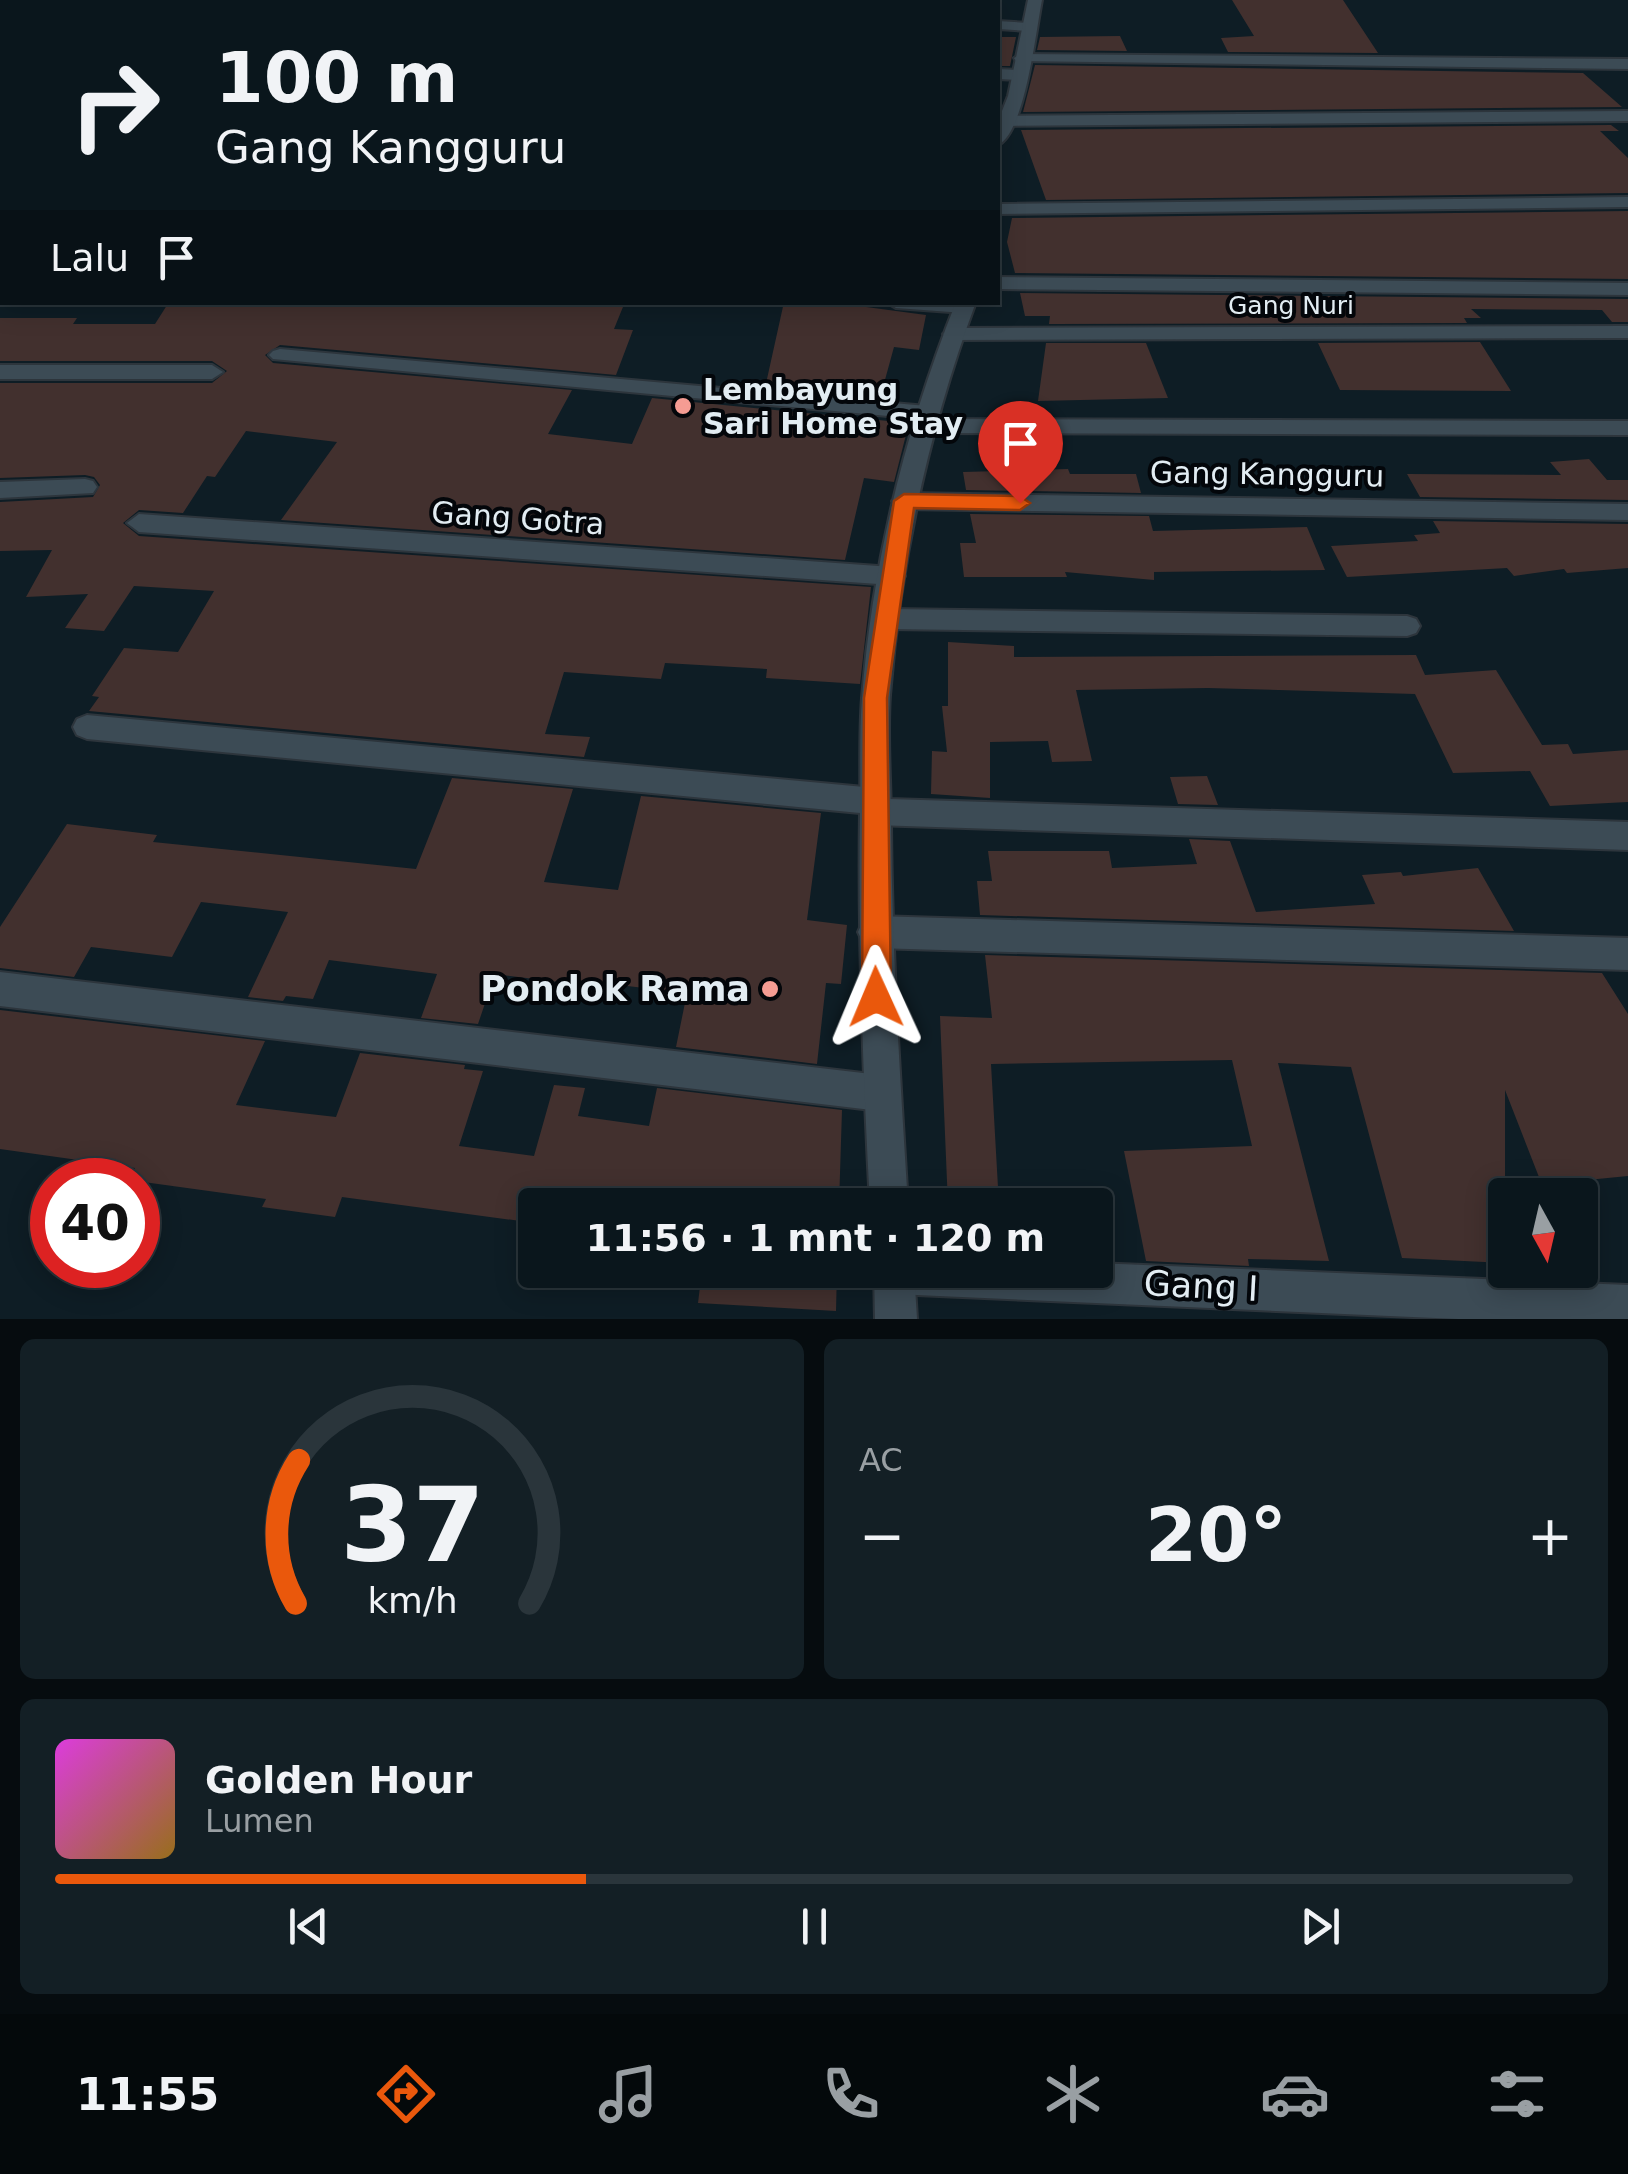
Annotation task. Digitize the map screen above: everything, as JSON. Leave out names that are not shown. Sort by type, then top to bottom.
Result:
[{"type":"street","points":[[1036,0],[1021,67],[1001,122],[1628,116]]},
{"type":"street","points":[[1000,25],[1029,27]]},
{"type":"street","points":[[1000,73],[1021,67],[1628,64]]},
{"type":"street","points":[[1000,209],[1628,202]]},
{"type":"street","points":[[1000,283],[1628,289]]},
{"type":"street","name":"Gang Nuri","points":[[912,305],[961,314],[1628,332]]},
{"type":"street","points":[[888,1188],[875,932],[876,698],[904,501],[924,420],[961,314]]},
{"type":"street","points":[[280,355],[924,420],[1628,428]]},
{"type":"street","points":[[0,372],[212,372]]},
{"type":"street","points":[[0,490],[85,487]]},
{"type":"street","name":"Gang Kangguru","points":[[904,501],[1628,512]]},
{"type":"street","name":"Gang Gotra","points":[[139,522],[892,576]]},
{"type":"street","points":[[889,619],[1407,626]]},
{"type":"street","points":[[87,727],[875,806],[1496,835],[1628,836]]},
{"type":"street","points":[[875,932],[1628,954]]},
{"type":"street","points":[[0,989],[880,1092]]},
{"type":"street","name":"Gang I","points":[[1113,1282],[1628,1306]]},
{"type":"street","points":[[895,1288],[896,1319]]},
{"type":"building","points":[[1232,0],[1343,0],[1378,53],[1228,52],[1221,38],[1254,36]]},
{"type":"building","points":[[1120,36],[1127,51],[1037,50],[1040,37]]},
{"type":"building","points":[[1000,37],[1016,37],[1010,66],[1000,66]]},
{"type":"building","points":[[1035,65],[1583,73],[1622,107],[1023,112]]},
{"type":"building","points":[[1611,125],[1619,131],[1600,131],[1628,158],[1628,193],[1046,200],[1021,130]]},
{"type":"building","points":[[1628,211],[1628,279],[1015,273],[1007,242],[1012,218]]},
{"type":"building","points":[[1020,293],[1628,299],[1628,322],[1612,322],[1602,310],[1471,309],[1481,318],[1464,318],[1467,323],[1049,324],[1050,316],[1025,316]]},
{"type":"building","points":[[167,305],[624,305],[614,329],[633,330],[616,375],[280,345],[265,355],[273,363],[572,390],[548,434],[632,444],[652,398],[909,423],[894,482],[864,478],[845,560],[281,520],[337,442],[246,431],[215,477],[207,476],[183,513],[139,510],[123,523],[139,536],[871,587],[860,684],[766,678],[767,669],[665,663],[661,679],[564,672],[545,734],[590,737],[584,757],[89,711],[99,697],[92,696],[124,648],[178,652],[214,591],[134,586],[104,631],[65,628],[88,594],[26,597],[52,550],[0,551],[0,502],[93,497],[100,485],[94,477],[85,475],[0,478],[0,383],[212,383],[227,371],[212,361],[0,361],[0,318],[77,318],[73,324],[155,324]]},
{"type":"building","points":[[783,305],[851,305],[926,315],[919,350],[894,347],[880,398],[765,388]]},
{"type":"building","points":[[1480,342],[1511,391],[1340,390],[1318,343]]},
{"type":"building","points":[[1046,343],[1146,343],[1168,398],[1038,401]]},
{"type":"building","points":[[1589,459],[1607,480],[1628,480],[1628,500],[1420,497],[1407,474],[1561,475],[1550,462]]},
{"type":"building","points":[[1068,469],[1070,474],[1136,474],[1141,493],[966,490],[963,472]]},
{"type":"building","points":[[970,514],[1149,516],[1153,531],[1307,527],[1325,570],[1154,572],[1154,580],[1065,572],[1067,577],[964,577],[960,543],[976,543]]},
{"type":"building","points":[[1433,521],[1628,524],[1628,568],[1567,573],[1564,569],[1514,576],[1507,568],[1347,577],[1331,546],[1418,541],[1414,535],[1440,533]]},
{"type":"building","points":[[948,642],[1014,646],[1014,657],[1416,655],[1425,675],[1496,670],[1542,745],[1568,744],[1573,754],[1628,750],[1628,802],[1550,806],[1530,771],[1453,773],[1415,694],[1208,688],[1076,690],[1092,761],[1052,762],[1048,741],[990,742],[990,798],[931,794],[932,751],[947,752],[942,706],[948,706]]},
{"type":"building","points":[[1207,776],[1218,805],[1178,804],[1170,777]]},
{"type":"building","points":[[452,778],[573,789],[544,882],[618,890],[641,796],[821,813],[807,920],[847,925],[841,984],[826,983],[817,1064],[676,1047],[687,993],[495,974],[478,1024],[421,1018],[437,974],[329,960],[313,999],[248,997],[288,912],[201,902],[172,957],[91,947],[74,977],[0,968],[0,927],[67,824],[157,835],[153,842],[416,869]]},
{"type":"building","points":[[1189,839],[1230,841],[1256,912],[1375,904],[1362,875],[1401,872],[1403,876],[1478,868],[1514,931],[980,915],[977,881],[992,881],[988,851],[1109,851],[1112,868],[1197,864]]},
{"type":"building","points":[[985,955],[1602,973],[1628,1014],[1628,1176],[1539,1178],[1505,1090],[1505,1178],[1488,1178],[1488,1262],[1402,1258],[1351,1067],[1278,1063],[1329,1261],[1248,1259],[1249,1266],[1146,1261],[1124,1151],[1252,1146],[1232,1060],[991,1064],[998,1188],[947,1188],[940,1016],[992,1018]]},
{"type":"building","points":[[0,1010],[265,1041],[236,1105],[301,1113],[336,1117],[360,1053],[465,1065],[464,1069],[483,1071],[459,1146],[534,1156],[554,1085],[585,1088],[578,1116],[649,1126],[657,1088],[842,1110],[840,1188],[518,1188],[518,1221],[342,1197],[335,1217],[262,1207],[266,1199],[160,1184],[160,1158],[64,1158],[0,1149]]},
{"type":"building","points":[[700,1288],[837,1288],[836,1311],[698,1303]]},
{"type":"place","name":"Lembayung Sari Home Stay","points":[[683,406]]},
{"type":"place","name":"Pondok Rama","points":[[770,989]]},
{"type":"route","points":[[876,997],[876,698],[904,501],[1020,503]]}]
